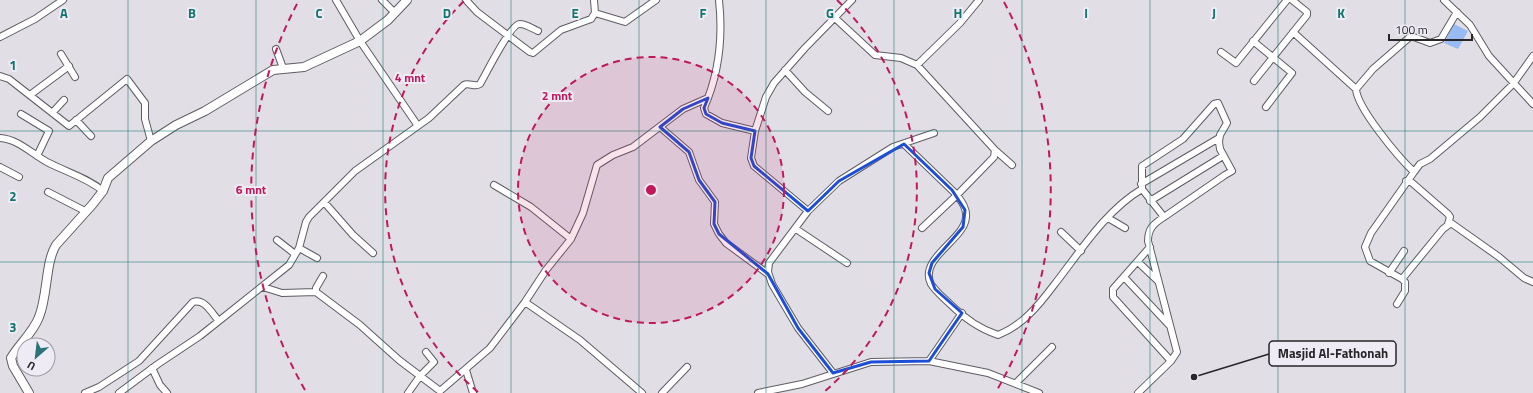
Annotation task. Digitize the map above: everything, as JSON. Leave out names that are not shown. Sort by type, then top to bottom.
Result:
[{"type":"street","points":[[336,0],[360,41],[418,126]]},
{"type":"street","points":[[382,0],[395,13]]},
{"type":"street","points":[[29,393],[13,366],[11,358],[30,333],[39,318],[45,297],[52,252],[103,191],[108,178],[151,141],[176,125],[205,111],[273,70],[304,67],[360,41],[388,20],[407,0]]},
{"type":"street","points":[[466,0],[477,12],[530,52],[533,52],[561,30],[591,20],[595,13],[594,0]]},
{"type":"street","points":[[595,13],[625,22],[656,0]]},
{"type":"street","points":[[719,0],[722,30],[719,55],[704,108],[706,114],[722,123],[755,131]]},
{"type":"street","points":[[808,212],[754,166],[751,158],[755,131],[769,91],[785,70],[852,0]]},
{"type":"street","points":[[916,65],[960,23],[979,0]]},
{"type":"street","points":[[1221,52],[1236,63],[1287,0]]},
{"type":"street","points":[[1254,81],[1307,13],[1292,0]]},
{"type":"street","points":[[1444,0],[1470,25],[1489,56],[1513,84],[1533,104]]},
{"type":"street","points":[[0,37],[59,1]]},
{"type":"street","points":[[1356,89],[1373,69],[1411,36],[1430,43],[1441,40],[1457,12]]},
{"type":"street","points":[[835,18],[875,55],[901,58],[916,65],[995,150],[1012,165]]},
{"type":"street","points":[[119,393],[152,368],[200,336],[289,265],[299,248],[306,222],[324,202],[355,171],[429,118],[466,84],[475,86],[480,84],[507,35],[520,24],[538,31]]},
{"type":"street","points":[[1293,32],[1356,89],[1358,101],[1389,144],[1414,172]]},
{"type":"street","points":[[1253,41],[1292,73],[1266,107]]},
{"type":"street","points":[[276,49],[283,68]]},
{"type":"street","points":[[61,54],[75,77]]},
{"type":"street","points":[[1397,304],[1406,288],[1405,282],[1370,261],[1365,246],[1372,233],[1406,181],[1420,164],[1430,158],[1480,117],[1513,84],[1533,56]]},
{"type":"street","points":[[30,95],[69,66]]},
{"type":"street","points":[[785,70],[805,92],[828,111]]},
{"type":"street","points":[[0,77],[9,79],[69,126],[127,78],[145,103],[145,119],[151,141]]},
{"type":"street","points":[[263,287],[282,293],[316,292],[360,325],[399,360],[440,392],[490,348],[525,302],[546,270],[571,240],[584,213],[596,166],[613,155],[633,147],[683,108],[708,98]]},
{"type":"street","points":[[53,112],[64,100]]},
{"type":"street","points":[[1138,393],[1172,361],[1177,352],[1150,247],[1150,229],[1164,217],[1232,171],[1223,156],[1219,145],[1219,138],[1227,123],[1217,102],[1183,139],[1144,164],[1141,170],[1141,187],[1150,201],[1164,217]]},
{"type":"street","points":[[21,114],[48,130],[49,133],[37,156]]},
{"type":"street","points":[[76,120],[91,136]]},
{"type":"street","points":[[660,127],[689,152],[699,180],[715,202],[714,224],[719,234],[726,243],[768,274]]},
{"type":"street","points":[[833,373],[798,328],[772,284],[768,274],[769,264],[808,212],[839,181],[893,147],[934,133]]},
{"type":"street","points":[[0,138],[16,143],[37,156],[84,177],[103,191]]},
{"type":"street","points":[[904,144],[957,195],[965,210],[966,222],[932,263],[929,273],[931,282],[935,289],[962,314],[990,333],[998,335],[1008,332],[1035,310],[1108,218],[1128,198],[1141,187],[1219,138]]},
{"type":"street","points":[[922,228],[994,157],[995,150]]},
{"type":"street","points":[[1150,201],[1223,156]]},
{"type":"street","points":[[0,167],[19,177]]},
{"type":"street","points":[[1402,279],[1448,224],[1450,217],[1410,181],[1406,181]]},
{"type":"street","points":[[494,185],[531,207],[571,240]]},
{"type":"street","points":[[48,192],[85,211]]},
{"type":"street","points":[[324,202],[353,234],[373,253]]},
{"type":"street","points":[[1108,218],[1125,228]]},
{"type":"street","points":[[1448,224],[1454,224],[1499,257],[1524,278],[1533,282]]},
{"type":"street","points":[[796,229],[847,263]]},
{"type":"street","points":[[1061,232],[1081,251]]},
{"type":"street","points":[[277,240],[295,254]]},
{"type":"street","points":[[1150,247],[1113,289],[1113,296],[1172,361]]},
{"type":"street","points":[[299,248],[317,258]]},
{"type":"street","points":[[1389,273],[1404,251]]},
{"type":"street","points":[[1138,262],[1159,283]]},
{"type":"street","points":[[316,292],[316,288],[323,276]]},
{"type":"street","points":[[1124,277],[1171,327]]},
{"type":"street","points":[[85,393],[99,387],[139,361],[193,302],[197,301],[203,303],[218,321]]},
{"type":"street","points":[[525,302],[580,340],[642,393]]},
{"type":"street","points":[[929,361],[962,314]]},
{"type":"street","points":[[1016,383],[1052,347]]},
{"type":"street","points":[[408,393],[420,376],[434,362],[426,352]]},
{"type":"street","points":[[761,393],[802,384],[871,362],[929,361],[988,373],[1039,393]]},
{"type":"street","points":[[662,393],[687,367]]},
{"type":"street","points":[[152,368],[160,385],[167,393]]},
{"type":"street","points":[[466,370],[473,393]]},
{"type":"highlighted area","points":[[708,98],[704,108],[706,114],[722,123],[755,131],[751,158],[754,166],[808,211],[839,181],[904,144],[952,190],[965,210],[963,227],[932,263],[929,273],[935,289],[962,313],[929,361],[871,362],[833,373],[798,328],[768,274],[719,234],[714,224],[715,202],[699,180],[689,152],[660,127],[683,109]]},
{"type":"water","points":[[1454,24],[1468,31],[1458,49],[1444,43]]},
{"type":"place","name":"Masjid Al-Fathonah","points":[[1194,377]]}]
